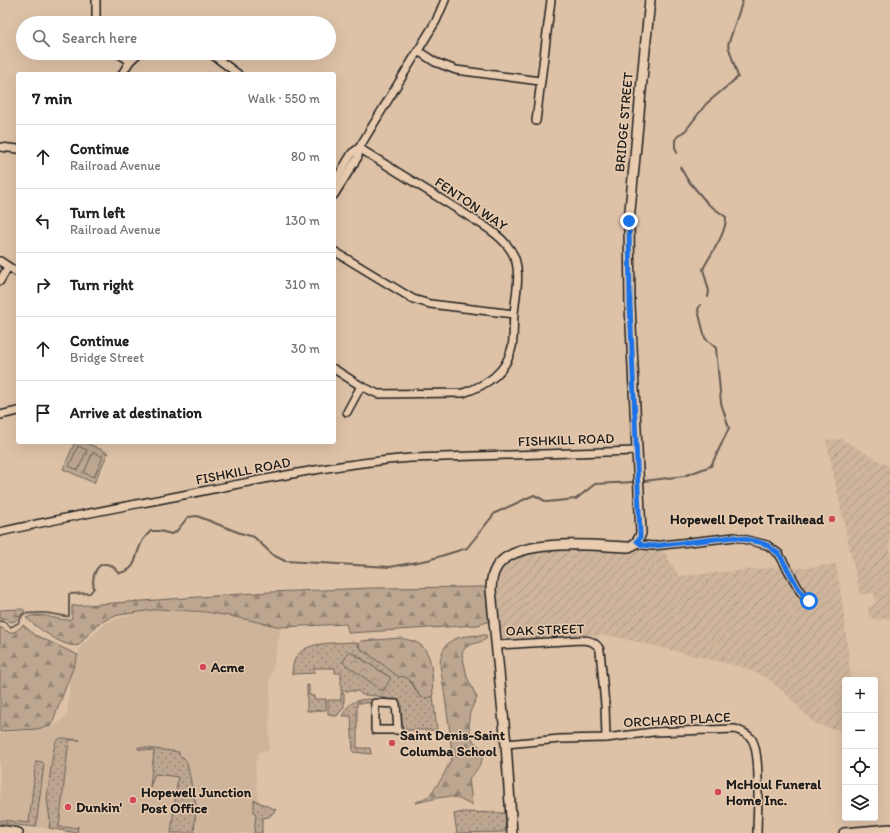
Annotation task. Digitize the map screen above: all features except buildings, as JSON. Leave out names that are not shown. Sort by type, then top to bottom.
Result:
[{"type":"main road","name":"BRIDGE STREET","points":[[637,541],[640,538],[640,533],[630,305],[629,221],[650,0]]},
{"type":"main road","points":[[512,833],[506,744],[491,584],[496,567],[503,560],[522,550],[558,545],[629,547],[634,545],[637,541]]},
{"type":"main road","points":[[844,833],[890,829]]},
{"type":"main road","points":[[0,830],[18,833]]},
{"type":"street","points":[[96,0],[96,16]]},
{"type":"street","points":[[336,179],[352,153],[359,148],[436,21],[445,0]]},
{"type":"street","points":[[536,121],[551,0]]},
{"type":"street","points":[[418,51],[435,62],[456,70],[540,81]]},
{"type":"street","points":[[219,60],[235,72]]},
{"type":"street","points":[[123,72],[130,61]]},
{"type":"street","points":[[0,147],[16,149]]},
{"type":"street","points":[[336,192],[358,157],[359,148]]},
{"type":"street","name":"FENTON WAY","points":[[336,370],[361,386],[378,394],[463,393],[476,389],[487,383],[498,374],[507,362],[512,347],[514,314],[519,280],[517,261],[508,245],[498,235],[359,148]]},
{"type":"street","points":[[336,251],[413,299],[430,304],[514,314]]},
{"type":"street","points":[[0,261],[16,272]]},
{"type":"street","points":[[0,281],[8,267]]},
{"type":"street","points":[[347,412],[361,386]]},
{"type":"street","points":[[0,415],[16,411]]},
{"type":"street","name":"FISHKILL ROAD","points":[[0,532],[47,521],[286,475],[379,460],[419,457],[636,451]]},
{"type":"street","points":[[637,541],[642,545],[653,546],[734,537],[763,543],[779,554],[800,591],[806,599],[812,603]]},
{"type":"street","name":"OAK STREET","points":[[497,645],[581,640],[594,642],[600,650],[605,705],[606,738]]},
{"type":"street","points":[[375,704],[386,704],[396,704],[398,730],[375,730],[375,704]]},
{"type":"street","name":"ORCHARD PLACE","points":[[506,744],[560,739],[606,738],[653,732],[735,729],[745,732],[751,738],[757,764],[757,833]]},
{"type":"shaded area","points":[[841,439],[890,467],[890,618],[875,620],[869,616],[868,608],[876,603],[874,593],[860,595],[826,440]]},
{"type":"shaded area","points":[[536,551],[664,551],[679,576],[781,567],[804,568],[836,564],[843,607],[851,677],[842,677],[842,731],[815,724],[786,694],[767,678],[742,667],[612,636],[584,635],[501,642],[497,586],[499,572],[507,561],[519,555]]},
{"type":"shaded area","points":[[159,609],[222,615],[281,627],[270,682],[269,751],[259,752],[255,765],[260,815],[259,833],[77,833],[0,822],[0,734],[54,727],[67,715],[71,675],[80,647],[107,622],[141,612]]},
{"type":"green space","points":[[74,444],[89,444],[108,453],[94,483],[63,469]]},
{"type":"green space","points":[[78,446],[87,450],[78,470],[69,466]]},
{"type":"green space","points":[[93,452],[103,457],[94,477],[84,473]]},
{"type":"green space","points":[[486,587],[490,621],[478,625],[349,633],[346,624],[281,627],[205,612],[159,609],[113,616],[96,625],[79,645],[73,646],[52,637],[26,618],[37,615],[69,620],[72,618],[72,606],[270,592],[373,588]]},
{"type":"green space","points":[[22,609],[25,611],[15,621],[10,622],[5,618],[0,619],[0,610]]},
{"type":"green space","points":[[23,625],[35,635],[78,655],[51,726],[36,729],[0,732],[0,627],[10,633],[16,631]]},
{"type":"green space","points":[[486,635],[487,638],[481,642],[470,645],[464,649],[462,653],[467,677],[477,698],[470,714],[470,731],[474,742],[481,748],[483,756],[475,772],[469,778],[472,805],[452,797],[442,797],[415,803],[429,796],[442,778],[452,758],[450,732],[440,664],[442,654],[449,642],[455,639],[461,637]]},
{"type":"green space","points":[[401,638],[422,646],[429,656],[432,670],[433,696],[427,698],[420,697],[409,680],[399,677],[359,647],[361,641]]},
{"type":"green space","points":[[353,642],[359,644],[359,647],[403,676],[408,677],[420,697],[427,698],[433,696],[437,730],[398,730],[396,704],[391,704],[381,697],[362,695],[358,691],[341,691],[341,673],[335,673],[335,668],[314,668],[314,673],[292,674],[294,663],[298,655],[305,649],[323,644]],"holes":[[[349,652],[391,678],[343,662]]]},
{"type":"green space","points":[[349,651],[391,678],[383,691],[343,662]]},
{"type":"green space","points":[[307,685],[309,685],[309,695],[314,696],[314,699],[326,699],[326,710],[307,711]]},
{"type":"green space","points":[[341,693],[344,693],[344,707],[337,716],[328,714],[328,700],[341,700]]},
{"type":"green space","points":[[360,700],[379,700],[375,703],[357,703],[357,748],[370,748],[371,754],[353,752],[351,716],[342,716],[347,708],[353,703]]},
{"type":"green space","points":[[61,738],[80,740],[69,740],[59,827],[77,828],[78,826],[77,833],[49,828],[50,820],[47,798],[53,753],[56,741]]},
{"type":"green space","points":[[138,747],[179,752],[179,755],[184,758],[187,763],[196,806],[194,833],[171,833],[178,777],[155,774],[150,787],[154,751],[138,749]]},
{"type":"green space","points":[[36,761],[44,764],[36,826],[0,823],[1,820],[29,823]]},
{"type":"green space","points":[[254,800],[276,810],[269,817],[262,818],[262,833],[254,833],[256,814],[254,812]]},
{"type":"green space","points":[[463,812],[506,813],[505,832],[457,833],[454,814]]},
{"type":"waterway","points":[[677,153],[675,140],[678,136],[686,130],[706,104],[738,77],[728,45],[743,0]]},
{"type":"waterway","points":[[680,167],[687,179],[708,204],[726,217],[724,230],[718,244],[703,269],[709,291],[708,297]]},
{"type":"waterway","points":[[644,481],[684,476],[711,466],[729,428],[721,403],[716,348],[705,338],[698,310],[700,305]]},
{"type":"waterway","points":[[0,621],[5,622],[11,627],[18,623],[23,614],[49,613],[69,616],[69,594],[90,593],[94,588],[94,574],[99,567],[107,564],[112,566],[119,573],[129,569],[134,562],[143,540],[151,531],[160,531],[171,534],[176,532],[188,517],[197,516],[254,537],[273,555],[285,561],[390,567],[428,560],[467,548],[495,513],[534,495],[547,502],[576,499],[595,484],[634,482]]},
{"type":"place","name":"Hopewell Depot Trailhead","points":[[832,519]]},
{"type":"place","name":"Acme","points":[[203,667]]},
{"type":"place","name":"Saint Denis-Saint Columba School","points":[[392,743]]},
{"type":"place","name":"McHoul Funeral Home Inc.","points":[[718,792]]},
{"type":"place","name":"Hopewell Junction Post Office","points":[[133,800]]},
{"type":"place","name":"Dunkin'","points":[[68,807]]},
{"type":"route","points":[[629,221],[630,305],[640,533],[640,538],[637,541],[642,545],[649,546],[734,537],[759,542],[767,545],[779,554],[800,591],[809,601]]}]
